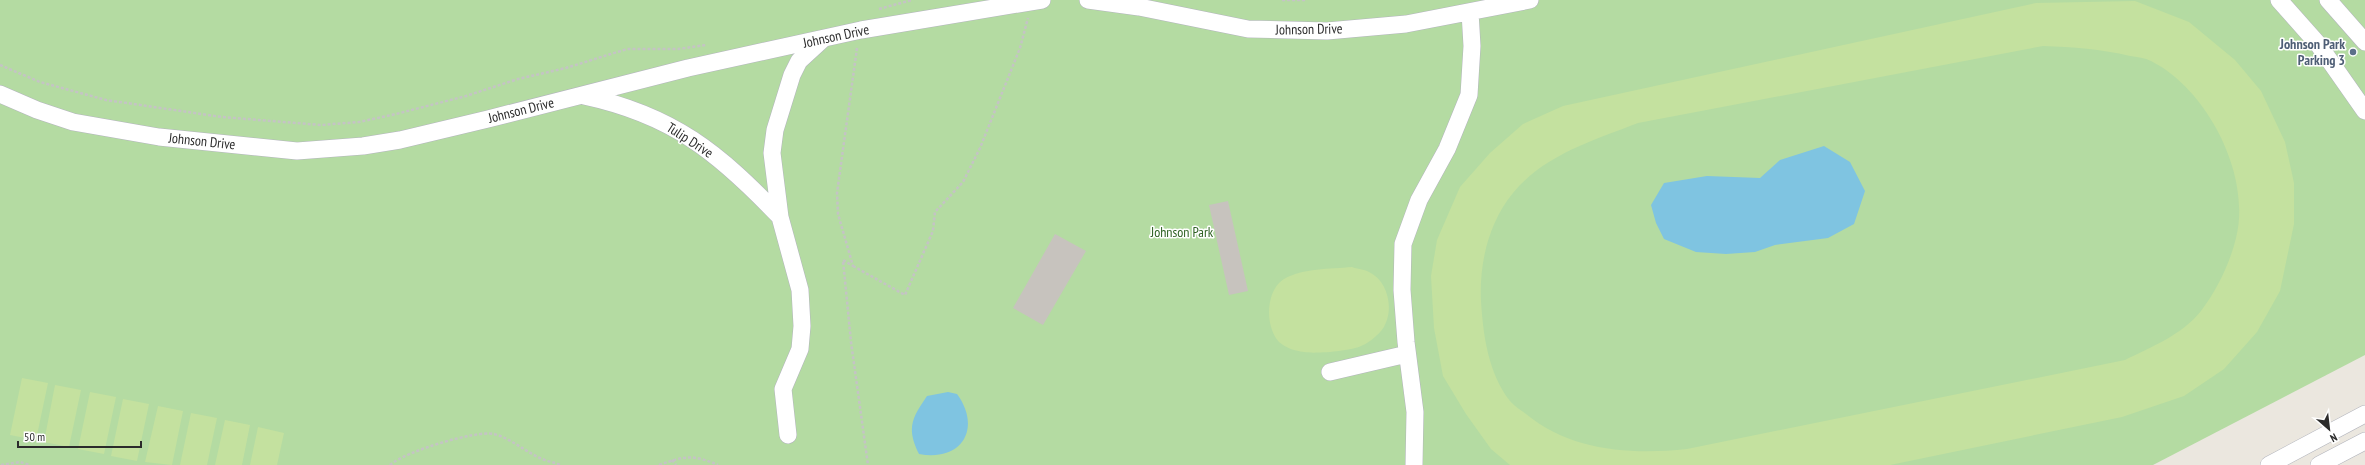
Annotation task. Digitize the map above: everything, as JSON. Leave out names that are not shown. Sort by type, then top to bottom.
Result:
[{"type":"street","name":"Johnson Drive","points":[[0,94],[37,110],[73,122],[159,137],[297,151],[363,146],[400,140],[688,68],[861,30],[1042,0]]},
{"type":"street","name":"Johnson Drive","points":[[1088,0],[1139,7],[1248,29],[1327,31],[1406,24],[1530,0]]},
{"type":"street","points":[[2279,0],[2318,44],[2365,110]]},
{"type":"street","points":[[2328,0],[2365,42]]},
{"type":"street","points":[[1414,465],[1416,412],[1407,354],[1402,290],[1403,244],[1419,200],[1447,149],[1469,95],[1472,46],[1470,12]]},
{"type":"street","name":"Tulip Drive","points":[[788,434],[783,389],[800,349],[802,326],[800,290],[780,217],[773,174],[772,153],[775,130],[787,88],[799,61],[825,38]]},
{"type":"street","name":"Tulip Drive","points":[[579,96],[642,112],[681,131],[747,183],[780,217]]},
{"type":"street","points":[[1330,372],[1407,354]]},
{"type":"street","points":[[2269,465],[2365,414]]},
{"type":"street","points":[[2319,465],[2365,441]]},
{"type":"path","points":[[853,266],[838,214],[837,194],[861,30],[865,12],[912,0]]},
{"type":"path","points":[[1282,0],[1307,0]]},
{"type":"path","points":[[868,465],[851,342],[843,260],[905,294],[933,231],[935,212],[962,182],[980,148],[1020,48],[1029,16]]},
{"type":"path","points":[[0,65],[40,82],[106,100],[222,116],[321,125],[359,122],[403,112],[466,96],[518,79],[566,68],[626,49],[678,49],[708,45]]},
{"type":"path","points":[[390,465],[414,453],[466,435],[494,434],[516,444],[538,457],[561,465]]},
{"type":"path","points":[[659,465],[686,456],[699,456],[718,465]]},
{"type":"path","points":[[672,460],[676,465]]},
{"type":"path","points":[[1,465],[20,462],[30,465]]},
{"type":"green space","name":"Johnson Park","points":[[0,0],[2365,0],[2365,355],[2153,465],[0,465]]},
{"type":"green space","points":[[2135,1],[2189,22],[2235,60],[2261,91],[2285,142],[2294,183],[2294,224],[2280,291],[2257,332],[2224,369],[2184,396],[2122,417],[1890,465],[1510,465],[1491,449],[1466,414],[1443,376],[1434,328],[1431,276],[1437,240],[1460,187],[1490,153],[1523,124],[1563,106],[2036,3]],"holes":[[[2043,46],[2087,49],[2151,61],[2171,74],[2190,92],[2207,113],[2220,136],[2231,162],[2237,188],[2239,213],[2236,238],[2227,267],[2218,285],[2201,311],[2185,327],[2166,340],[2125,360],[1687,449],[1666,451],[1623,450],[1602,448],[1582,443],[1562,436],[1544,426],[1513,405],[1510,401],[1496,378],[1485,340],[1481,301],[1482,272],[1487,244],[1505,204],[1525,180],[1539,168],[1571,150],[1638,123]]]},
{"type":"green space","points":[[1352,267],[1367,271],[1377,277],[1387,293],[1389,312],[1387,321],[1376,336],[1367,343],[1356,348],[1341,351],[1309,353],[1288,348],[1279,342],[1274,335],[1269,319],[1270,300],[1278,285],[1291,275],[1308,271]]},
{"type":"green space","points":[[22,378],[48,383],[36,440],[10,435]]},
{"type":"green space","points":[[55,385],[81,390],[69,447],[44,442]]},
{"type":"green space","points":[[90,392],[116,397],[104,454],[78,449]]},
{"type":"green space","points":[[123,399],[149,404],[137,461],[111,456]]},
{"type":"green space","points":[[158,406],[183,411],[172,465],[145,462]]},
{"type":"green space","points":[[191,413],[217,418],[207,465],[180,465]]},
{"type":"green space","points":[[225,420],[250,425],[242,465],[215,465]]},
{"type":"green space","points":[[258,427],[284,433],[277,465],[250,465]]},
{"type":"water","points":[[1824,146],[1850,162],[1865,191],[1854,224],[1828,238],[1775,245],[1755,252],[1726,254],[1696,252],[1664,239],[1656,223],[1651,205],[1664,183],[1707,176],[1760,178],[1780,160]]},
{"type":"water","points":[[948,392],[957,394],[968,419],[964,440],[957,447],[947,453],[934,455],[919,454],[915,445],[912,430],[914,417],[927,396]]},
{"type":"building","points":[[1228,201],[1248,291],[1229,295],[1209,205]]},
{"type":"building","points":[[1055,234],[1086,251],[1043,325],[1013,308]]},
{"type":"place","name":"Johnson Park Parking 3","points":[[2353,52]]}]
